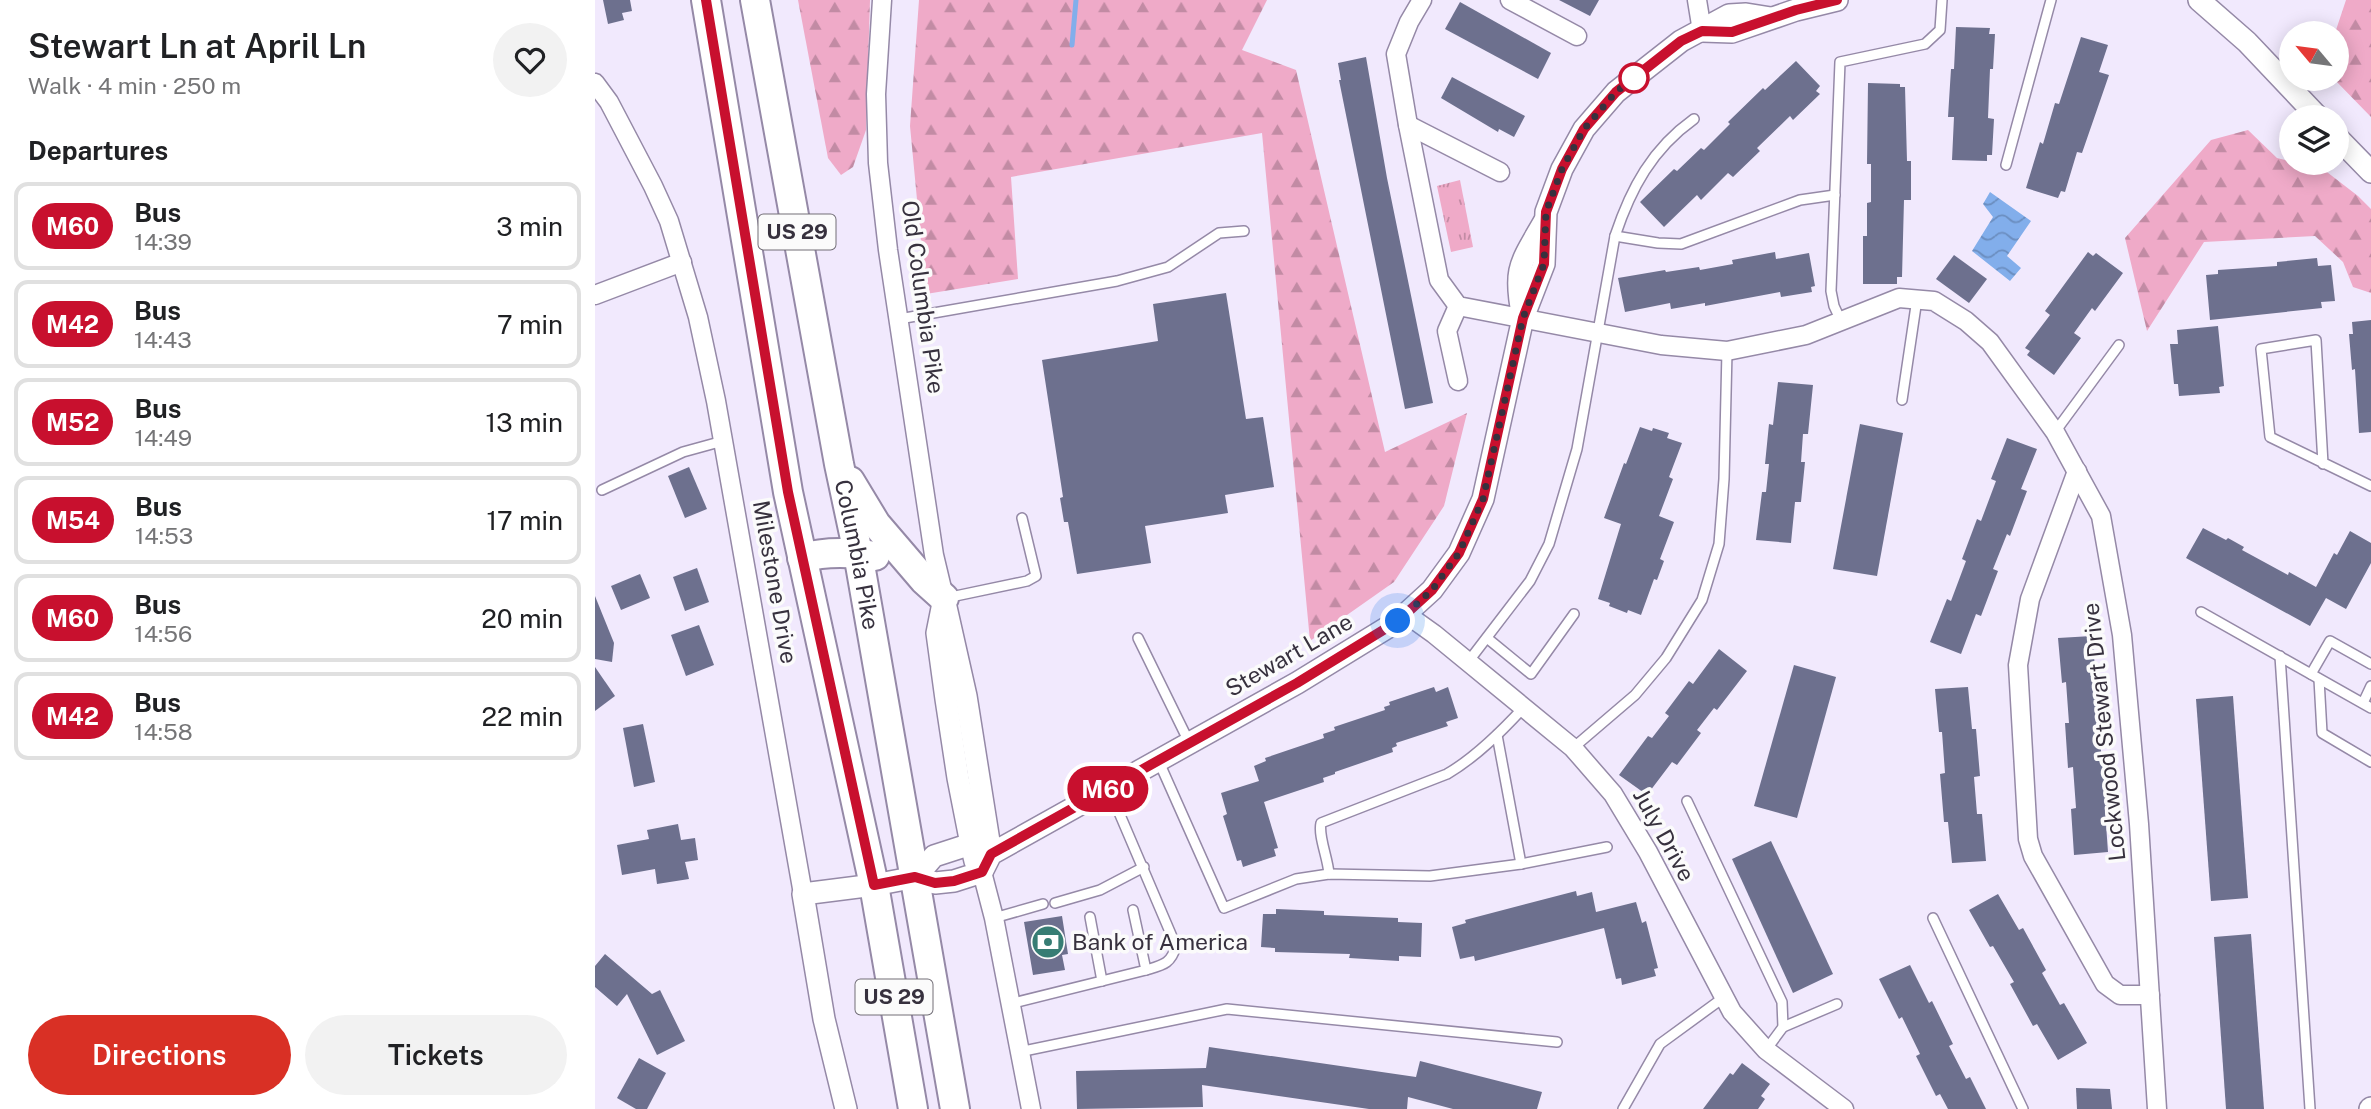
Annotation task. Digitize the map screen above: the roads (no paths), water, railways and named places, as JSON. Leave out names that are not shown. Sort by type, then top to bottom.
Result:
[{"type":"highway","name":"US 29","points":[[706,0],[788,492],[874,885],[913,1109]]},
{"type":"highway","name":"Columbia Pike","points":[[755,0],[839,464],[858,553],[955,1109]]},
{"type":"highway","points":[[839,464],[876,524],[934,589]]},
{"type":"highway","points":[[802,558],[820,553],[858,553],[881,557],[934,589]]},
{"type":"street","name":"Old Columbia Pike","points":[[882,0],[876,94],[878,163],[934,555],[937,633],[958,778],[975,861],[986,863]]},
{"type":"street","points":[[1422,0],[1409,22],[1396,54],[1439,280],[1458,306],[1447,331],[1458,381]]},
{"type":"street","points":[[1510,0],[1577,36]]},
{"type":"street","points":[[1697,0],[1702,31]]},
{"type":"street","name":"Stewart Lane","points":[[803,894],[915,877],[935,883],[954,881],[1109,789],[1297,683],[1398,621],[1432,590],[1459,553],[1483,499],[1523,318],[1518,294],[1521,261],[1546,220],[1546,212],[1562,169],[1584,129],[1616,92],[1681,41],[1729,15],[1746,13],[1772,18],[1837,0]]},
{"type":"street","points":[[2199,0],[2247,42],[2307,105]]},
{"type":"street","name":"Milestone Drive","points":[[595,83],[609,102],[669,221],[698,317],[723,441],[824,1019],[846,1109]]},
{"type":"street","points":[[1408,125],[1500,172]]},
{"type":"street","points":[[2349,149],[2371,172]]},
{"type":"street","points":[[595,295],[682,262]]},
{"type":"street","name":"Lockwood Stewart Drive","points":[[1458,306],[1661,345],[1727,351],[1806,335],[1899,298],[1917,299],[1934,301],[1966,321],[1990,342],[2055,432],[2101,516],[2122,635],[2139,824],[2157,1109]]},
{"type":"street","points":[[2077,471],[2030,599],[2018,665],[2028,839],[2033,856],[2105,984],[2120,995],[2150,995]]},
{"type":"street","name":"Old Columbia Pike","points":[[934,589],[966,696],[994,918],[1031,1109]]},
{"type":"street","name":"July Drive","points":[[1406,614],[1573,748],[1620,805],[1648,852],[1732,1012],[1766,1050],[1844,1109]]},
{"type":"street","points":[[915,877],[934,856],[971,844]]},
{"type":"lane","points":[[1841,321],[1831,291],[1840,62],[1925,44],[1940,30],[1942,0]]},
{"type":"lane","points":[[2006,165],[2051,0]]},
{"type":"lane","points":[[1468,662],[1530,581],[1549,544],[1577,449],[1615,236],[1633,190],[1653,156],[1676,132],[1694,119]]},
{"type":"lane","points":[[1615,236],[1681,244],[1800,200],[1835,195]]},
{"type":"lane","points":[[899,319],[1117,281],[1168,267],[1219,233],[1244,231]]},
{"type":"lane","points":[[1902,400],[1917,299]]},
{"type":"lane","points":[[2323,464],[2316,341],[2261,349],[2270,437],[2323,464],[2371,486]]},
{"type":"lane","points":[[2055,432],[2119,345]]},
{"type":"lane","points":[[1573,748],[1635,695],[1666,659],[1702,600],[1719,544],[1724,479],[1727,351]]},
{"type":"lane","points":[[601,490],[683,452],[723,441]]},
{"type":"lane","points":[[934,589],[1027,581],[1036,576],[1022,518]]},
{"type":"lane","points":[[2201,612],[2367,706],[2371,686]]},
{"type":"lane","points":[[1487,638],[1531,674],[1574,614]]},
{"type":"lane","points":[[1138,638],[1189,744]]},
{"type":"lane","points":[[2371,664],[2330,641],[2315,677],[2322,733],[2371,762]]},
{"type":"lane","points":[[2280,656],[2310,1109]]},
{"type":"lane","points":[[1329,874],[1328,858],[1319,829],[1321,822],[1447,774],[1497,735],[1524,707]]},
{"type":"lane","points":[[1497,735],[1521,863]]},
{"type":"lane","points":[[1158,761],[1224,908],[1296,879],[1329,874],[1430,876],[1607,848]]},
{"type":"lane","points":[[1009,1004],[1146,970],[1164,964],[1173,957],[1176,946],[1109,789]]},
{"type":"lane","points":[[1686,801],[1782,1002],[1783,1027]]},
{"type":"lane","points":[[1055,903],[1100,890],[1144,867]]},
{"type":"lane","points":[[994,918],[1043,904]]},
{"type":"lane","points":[[1133,910],[1146,970]]},
{"type":"lane","points":[[1090,917],[1102,981]]},
{"type":"lane","points":[[1933,918],[2023,1109]]},
{"type":"lane","points":[[1623,1109],[1660,1044],[1723,998]]},
{"type":"lane","points":[[1766,1050],[1783,1027],[1837,1004]]},
{"type":"lane","points":[[1019,1052],[1227,1009],[1557,1042]]},
{"type":"water","points":[[1990,192],[2031,221],[2007,256],[2021,268],[2010,281],[1972,251],[1993,217],[1983,204]]},
{"type":"waterway","points":[[1072,45],[1076,0]]},
{"type":"place","name":"Bank of America","points":[[1048,942]]}]
